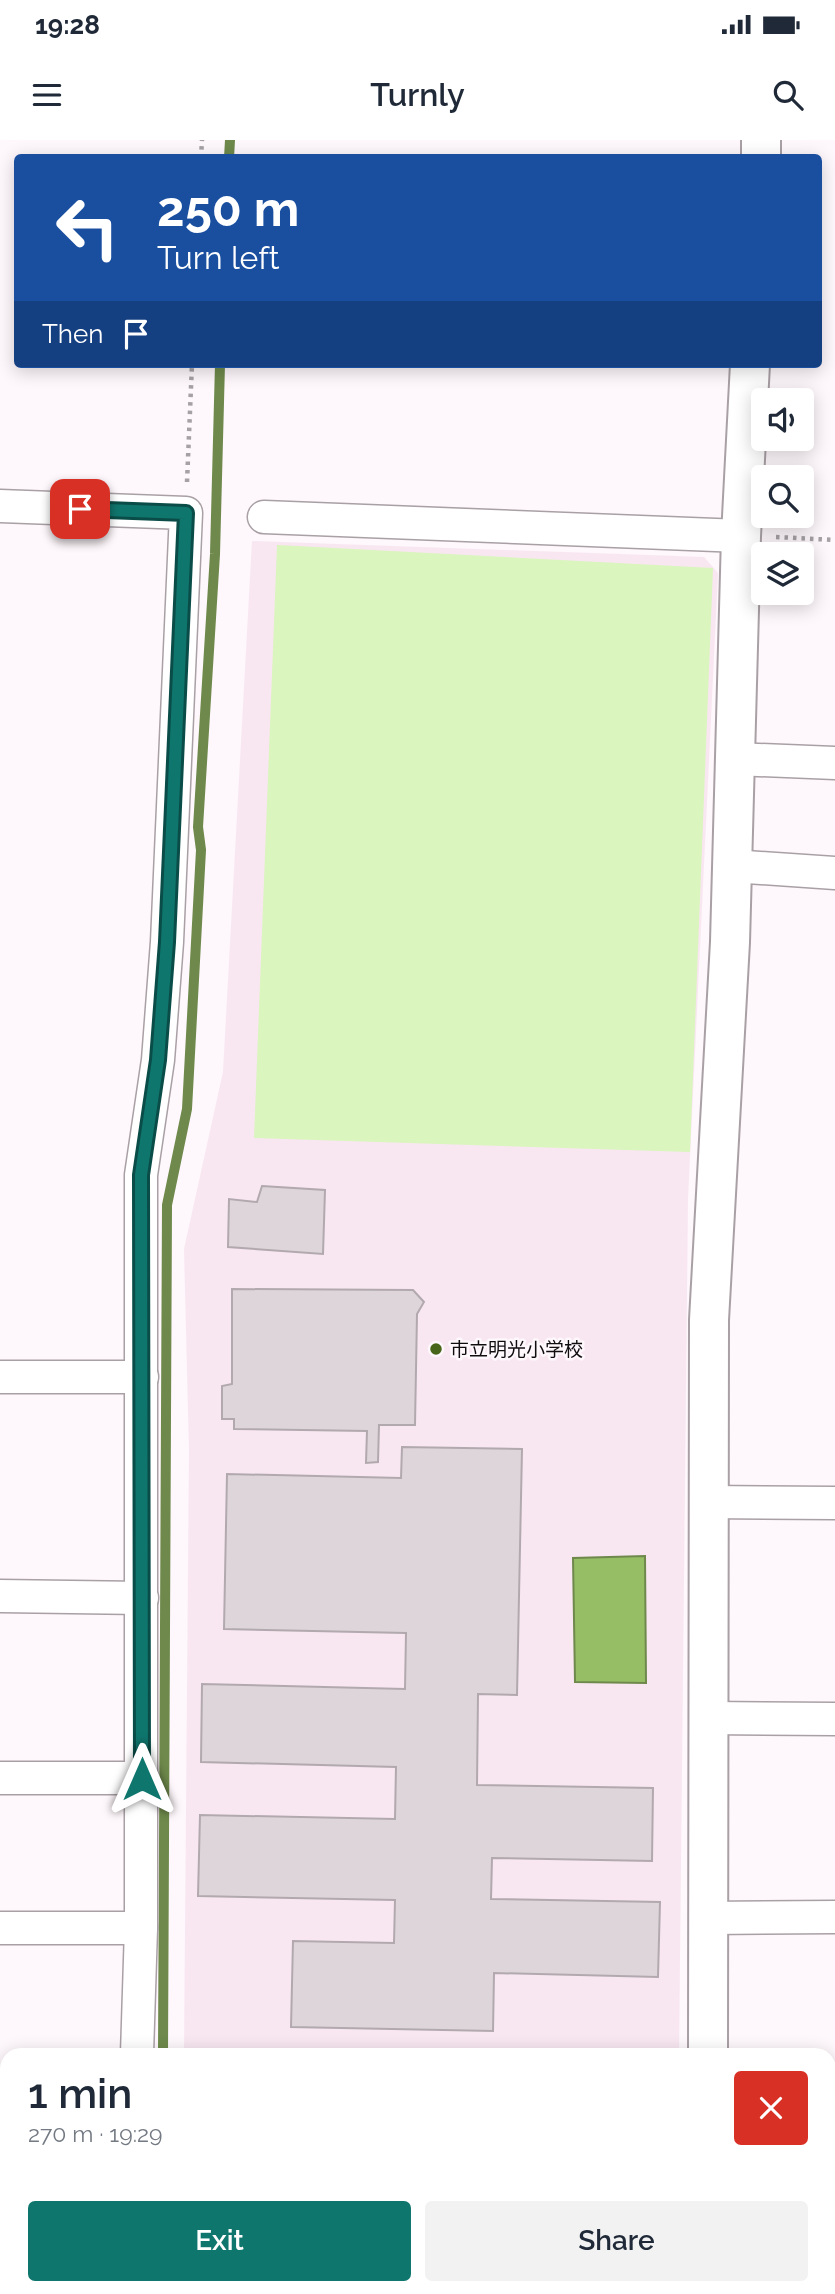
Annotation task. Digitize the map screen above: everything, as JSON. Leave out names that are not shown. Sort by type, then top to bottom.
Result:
[{"type":"street","points":[[708,2048],[706,1918],[709,1320],[730,942],[741,536],[750,368]]},
{"type":"street","points":[[0,506],[186,513],[166,956],[158,1060],[141,1175],[142,1779],[137,2048]]},
{"type":"street","points":[[264,517],[741,536]]},
{"type":"street","points":[[735,760],[835,762]]},
{"type":"street","points":[[732,866],[835,873]]},
{"type":"street","points":[[0,1377],[142,1377]]},
{"type":"street","points":[[708,1502],[835,1503]]},
{"type":"street","points":[[0,1596],[142,1598]]},
{"type":"street","points":[[708,1718],[835,1719]]},
{"type":"street","points":[[0,1778],[142,1779]]},
{"type":"street","points":[[706,1918],[835,1917]]},
{"type":"street","points":[[0,1928],[141,1928]]},
{"type":"path","points":[[186,513],[192,368]]},
{"type":"path","points":[[741,536],[835,540]]},
{"type":"shaded area","name":"市立明光小学校","points":[[252,541],[704,557],[718,573],[688,1198],[679,2048],[184,2048],[189,1450],[184,1249],[223,1072]]},
{"type":"shaded area","points":[[277,545],[713,568],[690,1152],[254,1138]]},
{"type":"shaded area","points":[[645,1556],[646,1683],[575,1682],[573,1558]]},
{"type":"building","points":[[262,1186],[325,1190],[323,1254],[228,1247],[229,1199],[257,1202]]},
{"type":"building","points":[[232,1289],[413,1290],[424,1302],[417,1314],[415,1425],[379,1425],[378,1462],[366,1463],[367,1431],[234,1429],[234,1419],[222,1419],[222,1386],[232,1384]]},
{"type":"building","points":[[402,1447],[522,1449],[517,1695],[478,1694],[477,1785],[653,1788],[652,1861],[492,1858],[491,1899],[660,1902],[658,1977],[494,1973],[493,2031],[291,2027],[293,1941],[394,1943],[395,1900],[198,1896],[200,1815],[395,1819],[396,1767],[201,1762],[202,1684],[405,1689],[406,1633],[224,1629],[227,1474],[401,1478]]},
{"type":"waterway","points":[[229,154],[230,140]]},
{"type":"waterway","points":[[163,2048],[167,1205],[187,1109],[201,850],[198,827],[215,554],[220,368]]},
{"type":"place","name":"市立明光小学校","points":[[436,1349]]},
{"type":"route","points":[[80,509],[186,513],[167,942],[158,1060],[141,1175],[142,1779]]}]
